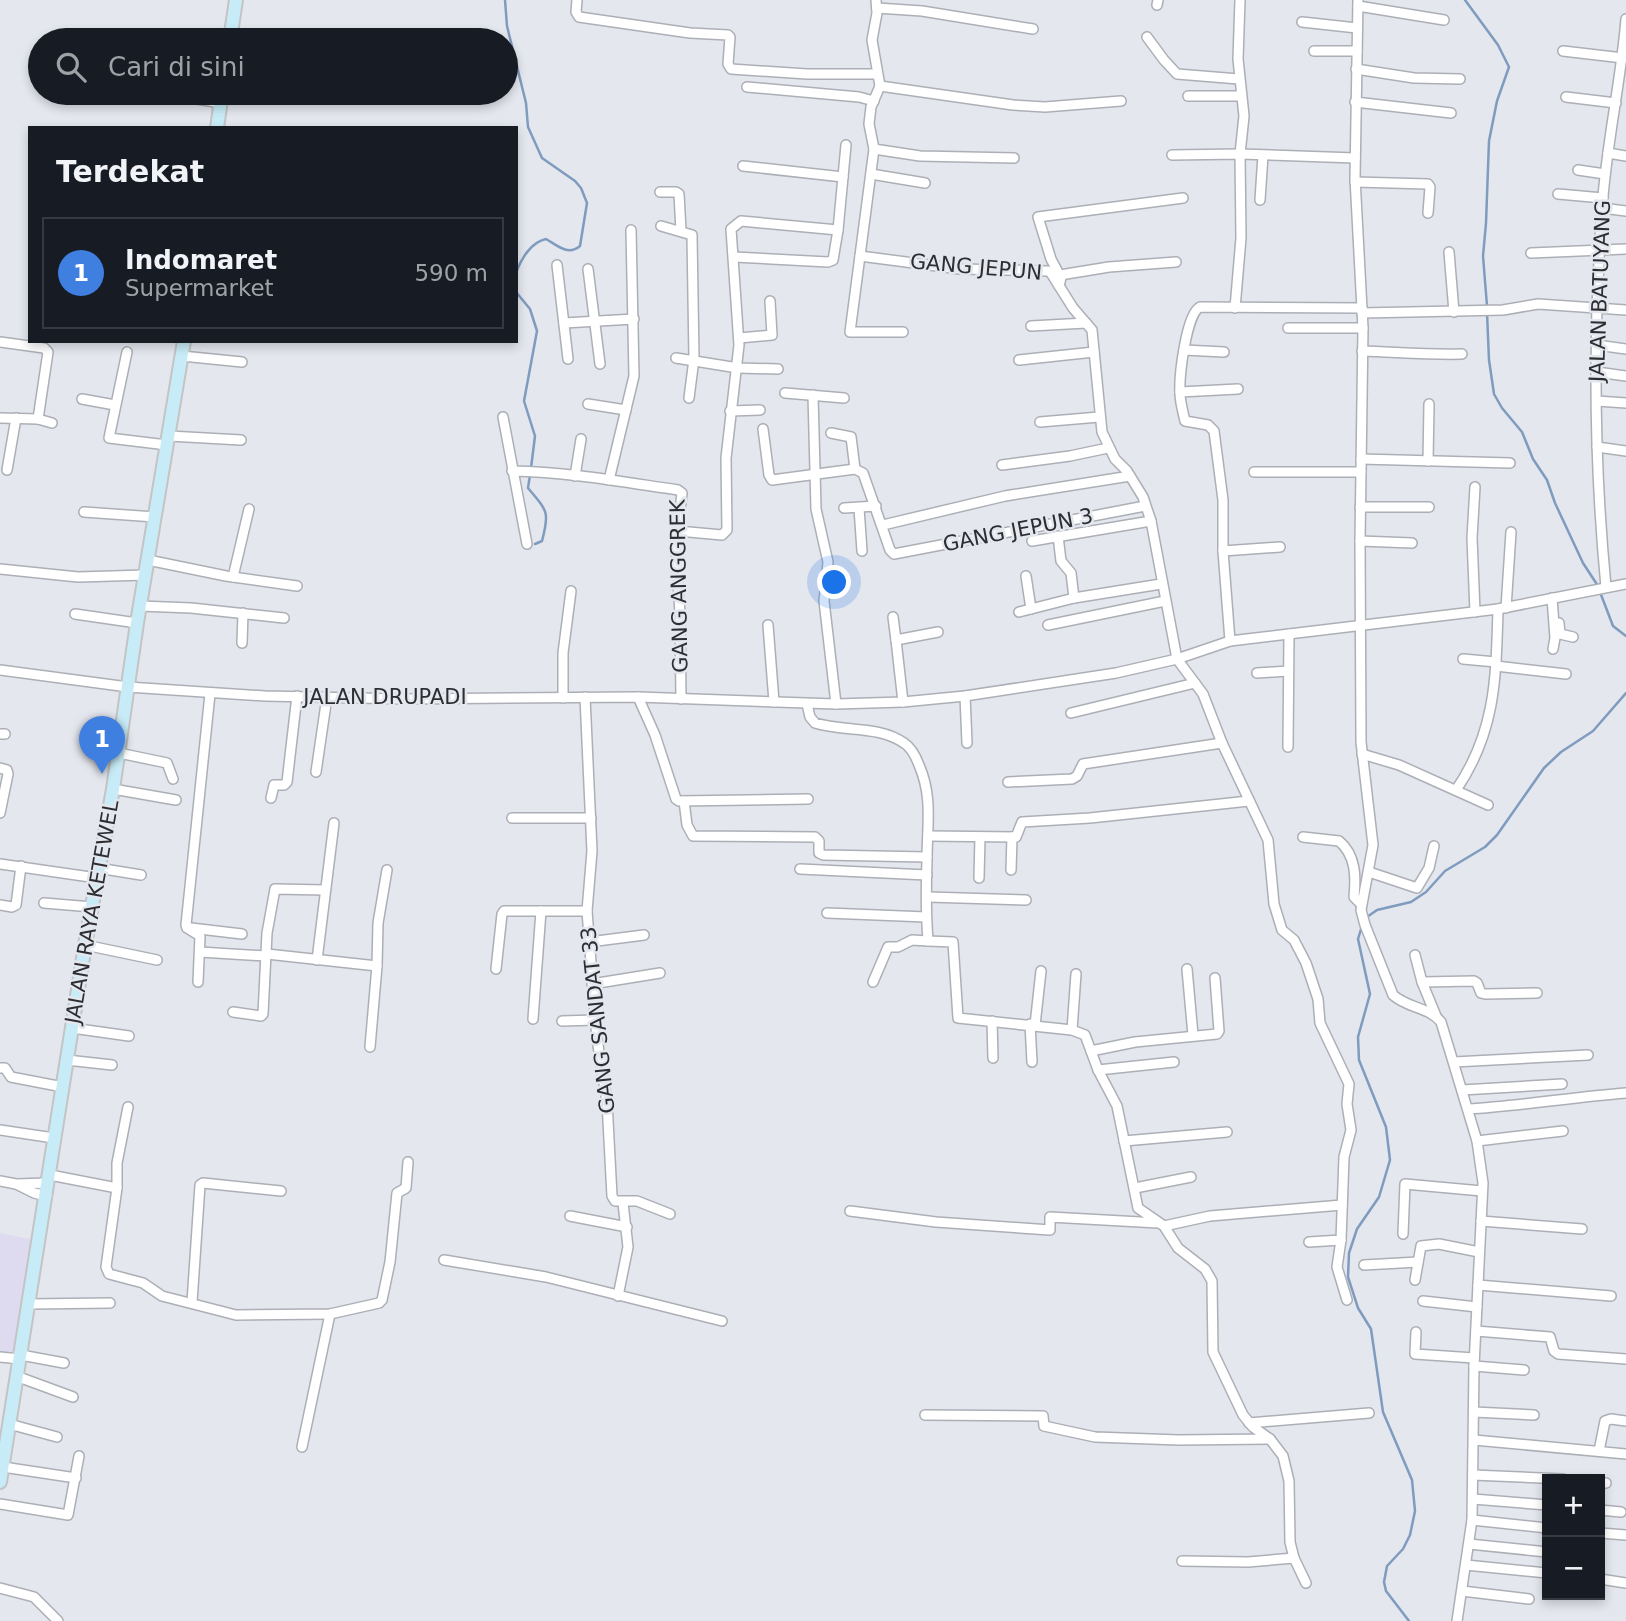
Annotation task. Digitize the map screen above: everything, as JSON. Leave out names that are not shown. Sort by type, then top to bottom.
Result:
[{"type":"main road","points":[[232,28],[236,0]]},
{"type":"main road","points":[[217,126],[221,105]]},
{"type":"main road","name":"JALAN RAYA KETEWEL","points":[[0,1482],[184,343]]},
{"type":"street","points":[[577,0],[576,15],[579,18],[690,33],[728,35],[728,64],[731,69],[807,74],[877,74]]},
{"type":"street","points":[[1235,308],[1241,238],[1240,154],[1244,116],[1239,79],[1240,0]]},
{"type":"street","points":[[1436,1016],[1400,1001],[1393,995],[1365,925],[1361,904],[1373,845],[1362,754],[1360,507],[1363,328],[1355,182],[1355,103],[1358,3],[1444,20]]},
{"type":"street","points":[[903,332],[850,332],[874,149],[869,124],[880,86],[872,40],[876,4],[1033,29]]},
{"type":"street","name":"JALAN BATUYANG","points":[[1604,588],[1597,447],[1597,308],[1602,203],[1623,65],[1626,19]]},
{"type":"street","points":[[1302,22],[1357,27]]},
{"type":"street","points":[[1147,37],[1177,74],[1239,79]]},
{"type":"street","points":[[1314,51],[1357,51]]},
{"type":"street","points":[[1563,51],[1623,65]]},
{"type":"street","points":[[1356,69],[1414,78],[1460,79]]},
{"type":"street","points":[[880,86],[1045,107],[1121,101]]},
{"type":"street","points":[[747,87],[859,97],[874,101]]},
{"type":"street","points":[[1188,96],[1240,96]]},
{"type":"street","points":[[1566,97],[1615,108],[1626,114]]},
{"type":"street","points":[[1355,103],[1451,113]]},
{"type":"street","points":[[734,257],[831,262],[835,256],[846,145]]},
{"type":"street","points":[[874,149],[920,156],[1014,158]]},
{"type":"street","points":[[1608,152],[1626,156]]},
{"type":"street","points":[[1172,155],[1240,154],[1355,158]]},
{"type":"street","points":[[1260,200],[1263,155]]},
{"type":"street","points":[[743,166],[843,177]]},
{"type":"street","points":[[1578,170],[1605,174]]},
{"type":"street","points":[[871,174],[925,183]]},
{"type":"street","points":[[1355,182],[1428,184],[1428,213]]},
{"type":"street","points":[[660,192],[678,193],[681,231]]},
{"type":"street","points":[[1558,194],[1626,211]]},
{"type":"street","points":[[1059,286],[1062,279],[1051,259],[1038,217],[1183,198]]},
{"type":"street","points":[[678,531],[722,535],[726,532],[726,457],[730,411],[738,368],[739,338],[731,229],[741,221],[838,230]]},
{"type":"street","points":[[661,226],[692,236],[694,359],[689,398]]},
{"type":"street","points":[[609,480],[634,376],[635,319],[631,230]]},
{"type":"street","points":[[1531,253],[1626,249]]},
{"type":"street","points":[[1449,252],[1454,312]]},
{"type":"street","name":"GANG JEPUN","points":[[860,256],[960,269],[1048,271],[1094,336],[1102,432],[1115,459],[1141,493],[1151,521],[1177,659]]},
{"type":"street","points":[[1060,275],[1109,267],[1177,261]]},
{"type":"street","points":[[557,265],[568,359]]},
{"type":"street","points":[[588,269],[600,364]]},
{"type":"street","points":[[739,338],[772,335],[770,300]]},
{"type":"street","points":[[1230,641],[1223,551],[1223,500],[1214,431],[1208,425],[1185,421],[1180,392],[1184,350],[1196,309],[1454,312],[1538,304],[1626,310]]},
{"type":"street","points":[[564,323],[635,319]]},
{"type":"street","points":[[1031,326],[1086,323]]},
{"type":"street","points":[[1288,328],[1363,328]]},
{"type":"street","points":[[0,342],[41,348],[48,352],[38,419]]},
{"type":"street","points":[[1597,345],[1626,349]]},
{"type":"street","points":[[1184,350],[1224,352]]},
{"type":"street","points":[[1362,351],[1419,355],[1462,354]]},
{"type":"street","points":[[127,352],[115,405],[111,440],[241,440]]},
{"type":"street","points":[[1019,360],[1094,352]]},
{"type":"street","points":[[182,356],[242,362]]},
{"type":"street","points":[[677,358],[738,368],[778,369]]},
{"type":"street","points":[[1597,372],[1626,376]]},
{"type":"street","points":[[1180,392],[1238,389]]},
{"type":"street","points":[[785,393],[844,398]]},
{"type":"street","points":[[813,395],[816,509],[828,562],[824,601],[836,704]]},
{"type":"street","points":[[82,399],[115,405]]},
{"type":"street","points":[[1597,401],[1626,403]]},
{"type":"street","points":[[588,404],[626,410]]},
{"type":"street","points":[[1428,461],[1429,404]]},
{"type":"street","points":[[730,411],[760,410]]},
{"type":"street","points":[[1040,422],[1099,416]]},
{"type":"street","points":[[503,417],[527,544]]},
{"type":"street","points":[[0,418],[38,419],[51,423]]},
{"type":"street","points":[[8,470],[16,418]]},
{"type":"street","points":[[763,429],[770,479],[855,469]]},
{"type":"street","points":[[831,433],[851,437],[855,469],[864,476],[883,525],[1006,496],[1130,476]]},
{"type":"street","points":[[575,476],[581,439]]},
{"type":"street","points":[[1597,447],[1626,451]]},
{"type":"street","points":[[1002,465],[1108,448]]},
{"type":"street","points":[[1361,459],[1510,463]]},
{"type":"street","name":"GANG ANGGREK","points":[[512,471],[536,471],[680,491],[682,494],[676,547],[681,699]]},
{"type":"street","points":[[1254,472],[1361,472]]},
{"type":"street","points":[[1475,487],[1472,538],[1475,612]]},
{"type":"street","points":[[844,508],[876,506]]},
{"type":"street","name":"GANG JEPUN 3","points":[[883,525],[892,553],[1145,506]]},
{"type":"street","points":[[1360,507],[1429,507]]},
{"type":"street","points":[[859,508],[862,551]]},
{"type":"street","points":[[233,577],[249,509]]},
{"type":"street","points":[[84,512],[155,517]]},
{"type":"street","points":[[1032,541],[1151,521]]},
{"type":"street","points":[[1456,790],[1477,756],[1492,706],[1511,532]]},
{"type":"street","points":[[1058,536],[1061,561],[1071,573],[1074,598]]},
{"type":"street","points":[[1360,541],[1412,543]]},
{"type":"street","points":[[1223,551],[1280,547]]},
{"type":"street","points":[[148,561],[298,586]]},
{"type":"street","name":"JALAN BATUYANG","points":[[1604,565],[1621,585]]},
{"type":"street","points":[[0,569],[78,577],[146,575]]},
{"type":"street","points":[[1026,576],[1031,609]]},
{"type":"street","points":[[1019,612],[1074,598],[1161,584]]},
{"type":"street","name":"JALAN DRUPADI","points":[[0,670],[128,687],[210,694],[327,697],[640,697],[807,704],[903,702],[965,696],[1116,673],[1177,659],[1230,641],[1502,609],[1621,585]]},
{"type":"street","points":[[563,698],[563,653],[571,591]]},
{"type":"street","points":[[1554,597],[1560,634],[1573,637]]},
{"type":"street","points":[[1552,649],[1555,638],[1554,597]]},
{"type":"street","points":[[1048,625],[1165,601]]},
{"type":"street","points":[[140,606],[284,618]]},
{"type":"street","points":[[242,643],[243,613]]},
{"type":"street","points":[[75,614],[137,623]]},
{"type":"street","points":[[893,617],[903,702]]},
{"type":"street","points":[[768,625],[774,702]]},
{"type":"street","points":[[896,640],[938,632]]},
{"type":"street","points":[[1288,747],[1289,634]]},
{"type":"street","points":[[1177,659],[1203,694],[1222,743],[1268,840],[1274,904],[1282,930],[1300,947],[1315,990],[1320,1023],[1349,1084],[1347,1104],[1351,1130],[1345,1153],[1341,1240],[1337,1267],[1347,1300]]},
{"type":"street","points":[[1463,659],[1566,674]]},
{"type":"street","points":[[1257,673],[1288,671]]},
{"type":"street","points":[[1071,713],[1195,683]]},
{"type":"street","points":[[186,927],[210,694]]},
{"type":"street","points":[[271,798],[274,785],[284,785],[287,782],[297,696]]},
{"type":"street","points":[[965,696],[967,743]]},
{"type":"street","points":[[316,772],[327,697]]},
{"type":"street","name":"GANG SANDAT 33","points":[[585,697],[592,851],[587,911],[589,942],[595,1020],[607,1102],[612,1196],[615,1201],[623,1203]]},
{"type":"street","points":[[640,697],[676,799],[808,799]]},
{"type":"street","points":[[807,704],[810,717],[815,723],[857,728],[889,736],[905,743],[914,753],[926,782],[930,806],[926,917],[928,941]]},
{"type":"street","points":[[1008,782],[1072,779],[1077,776],[1083,764],[1222,743]]},
{"type":"street","points":[[118,753],[167,763],[173,779]]},
{"type":"street","points":[[1362,754],[1399,765],[1488,805]]},
{"type":"street","points":[[0,768],[8,772],[0,813]]},
{"type":"street","points":[[113,789],[176,800]]},
{"type":"street","points":[[684,801],[687,825],[693,836],[813,836],[818,838],[819,853],[823,855],[927,858]]},
{"type":"street","points":[[928,836],[1012,837],[1017,836],[1023,822],[1090,818],[1250,801]]},
{"type":"street","points":[[512,818],[591,818]]},
{"type":"street","points":[[317,960],[334,823]]},
{"type":"street","points":[[979,878],[980,837]]},
{"type":"street","points":[[1011,870],[1012,837]]},
{"type":"street","points":[[1303,837],[1339,841],[1343,844],[1356,871],[1354,897],[1361,904]]},
{"type":"street","points":[[1369,872],[1417,888],[1429,868],[1434,846]]},
{"type":"street","points":[[0,864],[141,875]]},
{"type":"street","points":[[0,905],[15,906],[21,866]]},
{"type":"street","points":[[800,869],[927,875]]},
{"type":"street","points":[[370,1047],[378,923],[387,870]]},
{"type":"street","points":[[233,1012],[262,1016],[267,933],[275,889],[325,890]]},
{"type":"street","points":[[928,897],[1026,900]]},
{"type":"street","points":[[44,903],[92,907]]},
{"type":"street","points":[[496,969],[504,911],[587,911]]},
{"type":"street","points":[[533,1019],[541,911]]},
{"type":"street","points":[[827,913],[926,917]]},
{"type":"street","points":[[186,927],[242,934]]},
{"type":"street","points":[[186,927],[199,935],[198,982]]},
{"type":"street","points":[[589,942],[644,935]]},
{"type":"street","points":[[873,982],[888,947],[898,947],[912,940],[948,940],[953,942],[958,1018],[1033,1024],[1086,1035],[1098,1070],[1116,1101],[1138,1208],[1162,1225],[1178,1248],[1205,1269],[1212,1281],[1213,1352],[1220,1369],[1249,1423],[1270,1439],[1283,1456],[1289,1481],[1290,1542],[1306,1583]]},
{"type":"street","points":[[85,945],[158,960]]},
{"type":"street","points":[[200,952],[266,955],[377,966]]},
{"type":"street","points":[[1415,956],[1422,982],[1441,1022],[1468,1109],[1477,1141],[1482,1191],[1474,1362],[1472,1520],[1457,1621]]},
{"type":"street","points":[[1188,970],[1193,1035]]},
{"type":"street","points":[[1031,1062],[1033,1024],[1041,971]]},
{"type":"street","points":[[593,984],[660,972]]},
{"type":"street","points":[[1072,1030],[1076,974]]},
{"type":"street","points":[[1091,1051],[1128,1043],[1193,1035],[1206,1036],[1219,1032],[1215,978]]},
{"type":"street","points":[[1422,982],[1474,981],[1481,993],[1485,994],[1537,993]]},
{"type":"street","points":[[562,1021],[595,1020]]},
{"type":"street","points":[[992,1021],[993,1058]]},
{"type":"street","points":[[72,1028],[129,1036]]},
{"type":"street","points":[[1454,1062],[1588,1055]]},
{"type":"street","points":[[67,1060],[112,1065]]},
{"type":"street","points":[[1098,1070],[1174,1062]]},
{"type":"street","points":[[0,1068],[5,1068],[11,1077],[63,1087]]},
{"type":"street","points":[[1462,1090],[1562,1084]]},
{"type":"street","points":[[1468,1109],[1515,1107],[1585,1096],[1626,1093]]},
{"type":"street","points":[[128,1107],[117,1163],[117,1188],[106,1267],[109,1274],[143,1283],[162,1296],[236,1315],[330,1314],[374,1305],[382,1300],[390,1262],[397,1193],[406,1188],[408,1161]]},
{"type":"street","points":[[0,1130],[54,1138]]},
{"type":"street","points":[[1477,1141],[1563,1130]]},
{"type":"street","points":[[1124,1141],[1227,1132]]},
{"type":"street","points":[[1135,1188],[1191,1177]]},
{"type":"street","points":[[0,1181],[117,1188]]},
{"type":"street","points":[[192,1302],[201,1206],[200,1185],[203,1183],[281,1191]]},
{"type":"street","points":[[1403,1234],[1405,1184],[1482,1191]]},
{"type":"street","points":[[618,1296],[628,1247],[623,1203],[637,1201],[670,1214]]},
{"type":"street","points":[[850,1211],[936,1222],[1050,1230],[1050,1217],[1162,1225],[1210,1216],[1342,1205]]},
{"type":"street","points":[[570,1216],[627,1227]]},
{"type":"street","points":[[1481,1221],[1582,1230]]},
{"type":"street","points":[[1309,1242],[1341,1240]]},
{"type":"street","points":[[1415,1280],[1420,1247],[1424,1245],[1439,1244],[1479,1252]]},
{"type":"street","points":[[444,1260],[546,1277],[722,1321]]},
{"type":"street","points":[[1364,1265],[1418,1262]]},
{"type":"street","points":[[1478,1285],[1611,1296]]},
{"type":"street","points":[[1423,1301],[1477,1307]]},
{"type":"street","points":[[29,1304],[110,1303]]},
{"type":"street","points":[[302,1447],[330,1314]]},
{"type":"street","points":[[1476,1331],[1550,1337],[1554,1351],[1558,1354],[1626,1359]]},
{"type":"street","points":[[1416,1332],[1415,1354],[1524,1370]]},
{"type":"street","points":[[0,1357],[64,1363]]},
{"type":"street","points":[[16,1377],[73,1397]]},
{"type":"street","points":[[1474,1412],[1534,1415]]},
{"type":"street","points":[[1249,1423],[1369,1413]]},
{"type":"street","points":[[925,1415],[1042,1416],[1044,1426],[1095,1437],[1270,1439]]},
{"type":"street","points":[[1599,1451],[1607,1419],[1626,1421]]},
{"type":"street","points":[[9,1424],[57,1437]]},
{"type":"street","points":[[1474,1440],[1626,1454]]},
{"type":"street","points":[[0,1504],[68,1515],[79,1456]]},
{"type":"street","points":[[2,1463],[76,1478]]},
{"type":"street","points":[[1473,1475],[1542,1478]]},
{"type":"street","points":[[1473,1499],[1542,1506]]},
{"type":"street","points":[[1605,1510],[1621,1512]]},
{"type":"street","points":[[1472,1520],[1542,1527]]},
{"type":"street","points":[[1605,1533],[1626,1535]]},
{"type":"street","points":[[1469,1544],[1542,1551]]},
{"type":"street","points":[[1182,1560],[1220,1562],[1294,1558]]},
{"type":"street","points":[[1466,1564],[1542,1572]]},
{"type":"street","points":[[1605,1580],[1626,1583]]},
{"type":"street","points":[[0,1588],[33,1597],[58,1621]]},
{"type":"street","points":[[1462,1591],[1529,1599]]},
{"type":"shaded area","points":[[0,1233],[34,1240],[13,1354],[0,1353]]},
{"type":"waterway","points":[[505,0],[507,28]]},
{"type":"waterway","points":[[1465,0],[1498,45],[1509,67],[1497,101],[1489,141],[1483,256],[1487,306]]},
{"type":"waterway","points":[[518,71],[526,103],[528,127],[542,158],[575,181],[587,203],[580,246],[567,250],[546,239],[527,252],[518,269]]},
{"type":"waterway","points":[[518,294],[530,309],[537,331],[524,401],[535,436],[531,468]]},
{"type":"waterway","points":[[1487,313],[1494,394],[1522,432],[1533,459],[1547,480],[1583,563],[1598,586]]},
{"type":"waterway","points":[[530,475],[528,488],[543,507],[546,517],[542,541],[535,544]]},
{"type":"waterway","points":[[1600,592],[1613,626],[1626,636]]},
{"type":"waterway","points":[[1367,917],[1377,910],[1411,902],[1426,892],[1445,871],[1485,847],[1497,835],[1544,768],[1561,752],[1593,731],[1626,693]]},
{"type":"waterway","points":[[1362,926],[1358,939],[1370,994],[1358,1037],[1359,1060],[1386,1127],[1390,1160],[1379,1197],[1357,1229],[1349,1253],[1348,1277],[1358,1308],[1371,1329],[1383,1412],[1412,1480],[1415,1511],[1410,1535],[1403,1549],[1387,1566],[1384,1582],[1386,1591],[1409,1621]]},
{"type":"place","name":"Indomaret","points":[[102,774]]}]
